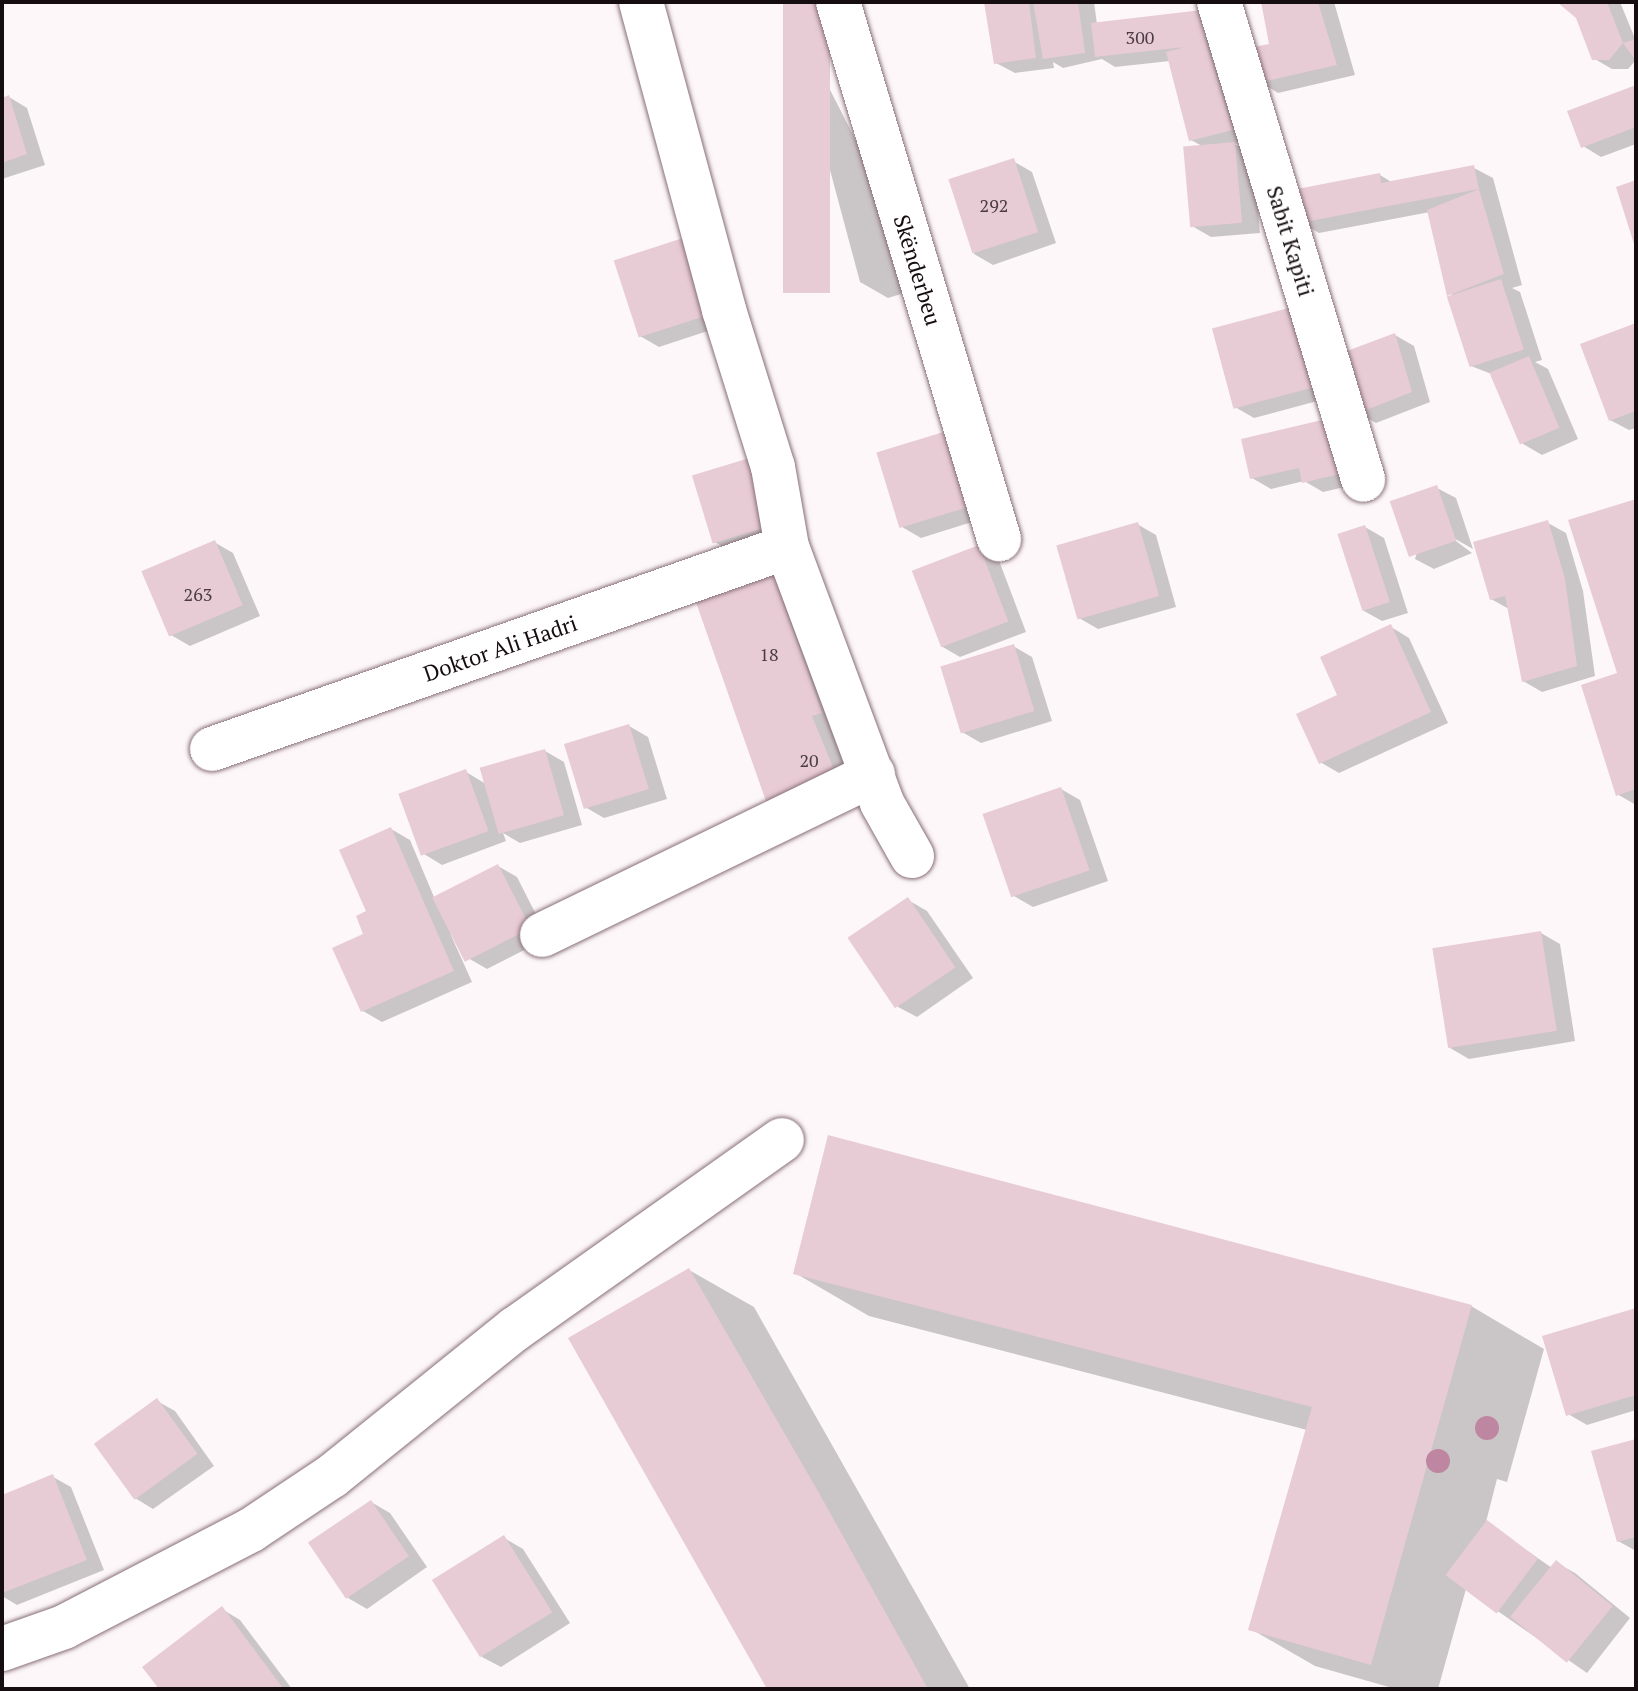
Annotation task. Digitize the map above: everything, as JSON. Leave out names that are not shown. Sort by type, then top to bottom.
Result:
[{"type":"street","points":[[641,2],[724,310],[773,467],[787,547],[882,803],[912,856]]},
{"type":"street","name":"Skënderbeu","points":[[838,2],[999,539]]},
{"type":"street","name":"Sabit Kapiti","points":[[1219,2],[1363,480]]},
{"type":"street","name":"Doktor Ali Hadri","points":[[212,749],[787,547]]},
{"type":"street","points":[[542,935],[873,774]]},
{"type":"street","points":[[2,1649],[64,1627],[251,1530],[332,1476],[515,1329],[782,1140]]},
{"type":"building","points":[[783,2],[830,2],[830,293],[783,293]]},
{"type":"building","points":[[984,2],[1029,2],[1036,58],[994,64]]},
{"type":"building","points":[[1033,2],[1078,2],[1085,53],[1043,59]]},
{"type":"building","points":[[1261,2],[1318,2],[1337,65],[1258,83],[1249,48],[1269,44]]},
{"type":"building","points":[[1557,2],[1607,2],[1623,43],[1609,60],[1592,60],[1576,18]]},
{"type":"building","points":[[1202,10],[1206,42],[1233,130],[1189,141],[1166,52],[1185,47],[1095,57],[1091,23]]},
{"type":"building","points":[[1636,39],[1636,61],[1623,43]]},
{"type":"building","points":[[1636,85],[1636,127],[1581,148],[1567,111]]},
{"type":"building","points":[[9,95],[27,154],[2,163],[2,98]]},
{"type":"building","points":[[1235,142],[1242,223],[1190,227],[1183,147]]},
{"type":"building","points":[[1014,158],[1038,232],[972,254],[948,179]]},
{"type":"building","points":[[1474,165],[1479,189],[1299,223],[1292,190],[1380,173],[1381,183]]},
{"type":"building","points":[[1636,180],[1636,247],[1635,247],[1616,187]]},
{"type":"building","points":[[1479,189],[1504,274],[1447,296],[1427,210]]},
{"type":"building","points":[[686,237],[711,314],[639,338],[614,260]]},
{"type":"building","points":[[1501,279],[1524,349],[1470,367],[1447,297]]},
{"type":"building","points":[[1296,306],[1317,386],[1233,409],[1212,329]]},
{"type":"building","points":[[1636,323],[1636,411],[1609,421],[1580,344]]},
{"type":"building","points":[[1395,333],[1412,392],[1356,414],[1339,354]]},
{"type":"building","points":[[1529,356],[1559,428],[1520,445],[1489,373]]},
{"type":"building","points":[[1335,417],[1348,472],[1302,483],[1299,468],[1250,479],[1241,439]]},
{"type":"building","points":[[950,430],[973,506],[899,528],[876,453]]},
{"type":"building","points":[[756,456],[777,524],[713,543],[692,476]]},
{"type":"building","points":[[1437,485],[1456,541],[1409,557],[1390,501]]},
{"type":"building","points":[[1636,499],[1636,789],[1616,796],[1581,685],[1617,673],[1568,520]]},
{"type":"building","points":[[1548,520],[1565,579],[1577,666],[1522,682],[1505,596],[1490,600],[1473,542]]},
{"type":"building","points":[[1138,522],[1159,596],[1078,619],[1056,545]]},
{"type":"building","points":[[1365,525],[1390,602],[1362,611],[1337,534]]},
{"type":"building","points":[[215,540],[243,605],[169,637],[141,571]]},
{"type":"building","points":[[979,545],[1008,622],[941,647],[912,571]]},
{"type":"building","points":[[771,567],[822,713],[812,716],[835,772],[767,804],[693,594]]},
{"type":"building","points":[[1391,624],[1431,712],[1319,764],[1296,714],[1337,695],[1320,657]]},
{"type":"building","points":[[1014,644],[1034,711],[961,733],[940,667]]},
{"type":"building","points":[[629,724],[649,789],[584,809],[564,744]]},
{"type":"building","points":[[545,749],[564,815],[499,834],[480,768]]},
{"type":"building","points":[[466,769],[489,831],[421,856],[398,794]]},
{"type":"building","points":[[1061,787],[1090,870],[1011,897],[983,814]]},
{"type":"building","points":[[391,827],[454,971],[361,1012],[332,948],[363,934],[356,916],[366,911],[339,850]]},
{"type":"building","points":[[498,864],[531,928],[465,962],[432,898]]},
{"type":"building","points":[[908,897],[956,967],[895,1008],[847,938]]},
{"type":"building","points":[[1541,931],[1557,1031],[1448,1048],[1432,948]]},
{"type":"building","points":[[828,1135],[1472,1305],[1371,1665],[1248,1630],[1312,1407],[793,1274]]},
{"type":"building","points":[[689,1268],[928,1689],[767,1689],[568,1338]]},
{"type":"building","points":[[1636,1308],[1636,1395],[1566,1416],[1542,1336]]},
{"type":"building","points":[[157,1398],[198,1454],[134,1500],[94,1444]]},
{"type":"building","points":[[1636,1439],[1636,1537],[1617,1542],[1591,1451]]},
{"type":"building","points":[[53,1474],[87,1560],[2,1593],[2,1495]]},
{"type":"building","points":[[371,1500],[409,1556],[346,1599],[308,1542]]},
{"type":"building","points":[[1487,1520],[1538,1559],[1497,1614],[1445,1575]]},
{"type":"building","points":[[504,1535],[552,1612],[480,1657],[432,1580]]},
{"type":"building","points":[[1556,1560],[1613,1606],[1567,1663],[1510,1617]]},
{"type":"building","points":[[222,1606],[282,1687],[159,1689],[142,1667]]}]
